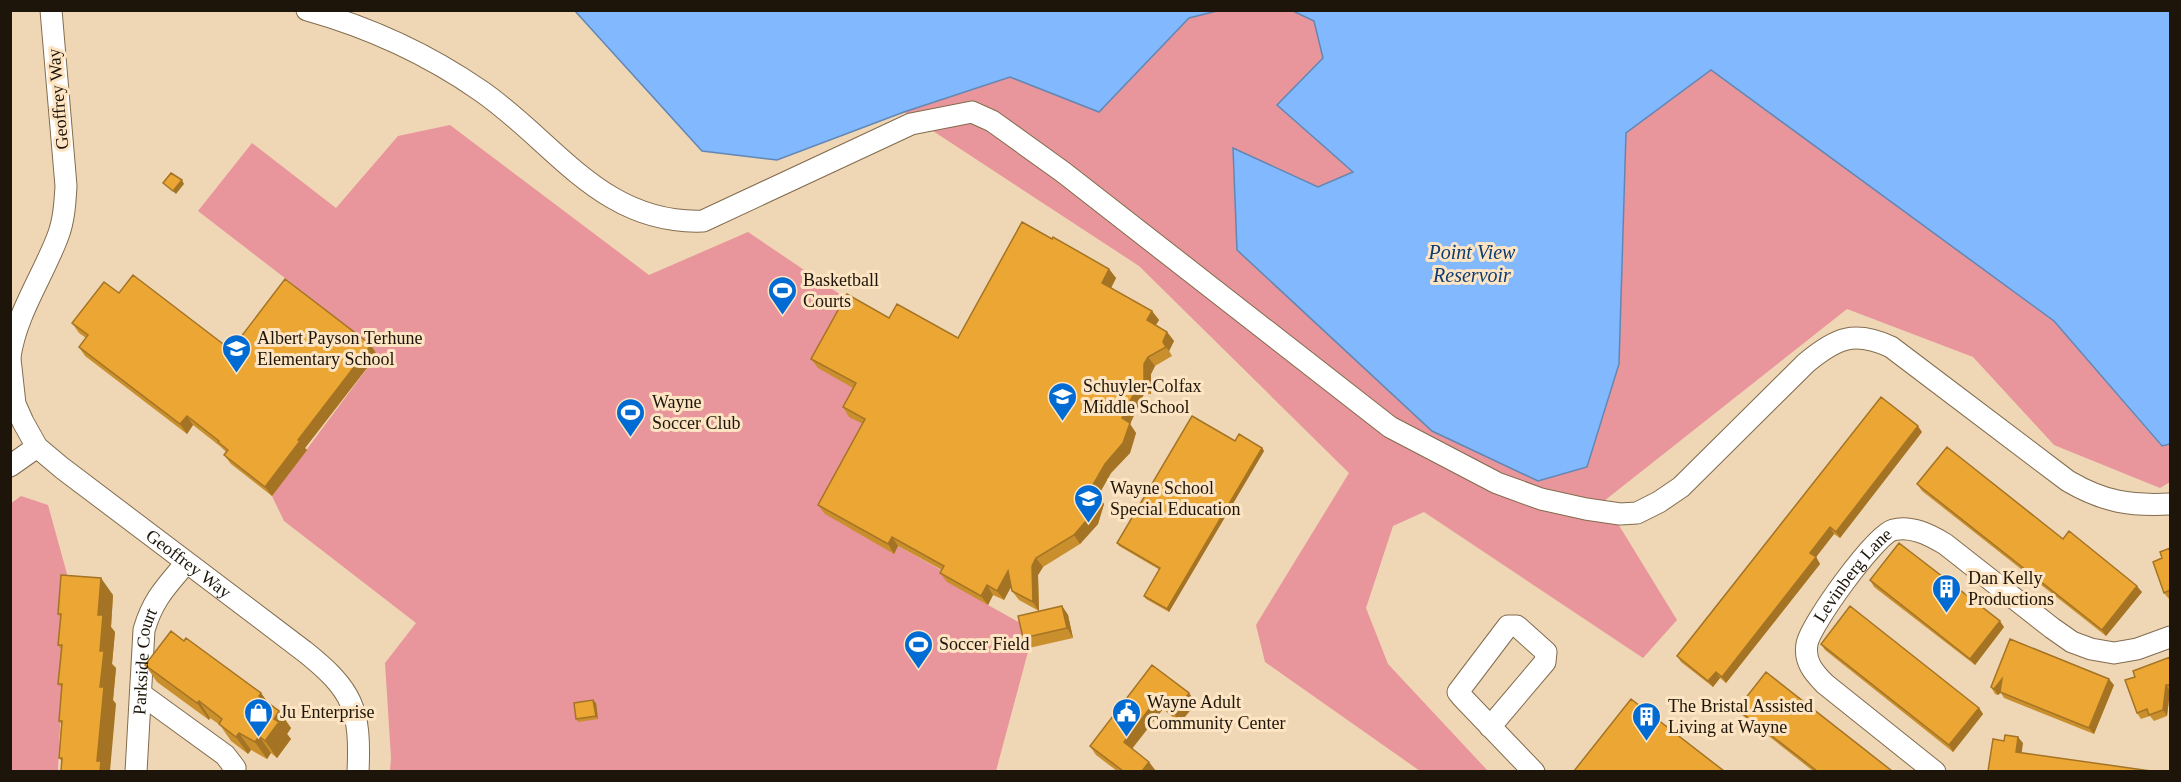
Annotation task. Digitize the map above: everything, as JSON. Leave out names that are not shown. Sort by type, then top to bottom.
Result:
[{"type":"street","name":"Geoffrey Way","points":[[51,10],[66,186],[64,211],[58,235],[20,300],[18,327],[10,358],[15,404],[37,447],[304,651],[339,682],[350,698],[356,715],[359,746],[358,771]]},
{"type":"street","points":[[307,10],[364,28],[455,74],[499,105],[577,174],[620,202],[647,215],[679,222],[703,221],[911,124],[972,112],[992,121],[1063,172],[1390,427],[1497,483],[1541,499],[1620,514],[1637,513],[1659,502],[1681,487],[1806,363],[1839,340],[1858,337],[1875,340],[1891,347],[2068,481],[2090,494],[2116,502],[2144,505],[2170,504]]},
{"type":"street","points":[[10,466],[37,447]]},
{"type":"street","name":"Levinberg Lane","points":[[1935,771],[1825,684],[1813,672],[1807,660],[1807,644],[1812,628],[1832,598],[1880,538],[1892,530],[1927,533],[1945,544],[2072,642],[2091,649],[2115,652],[2137,649],[2170,637]]},
{"type":"street","name":"Parkside Court","points":[[141,771],[144,630],[150,610],[186,563]]},
{"type":"street","points":[[1490,727],[1545,662],[1546,652],[1517,626],[1508,627],[1458,692],[1490,727],[1534,771]]},
{"type":"street","points":[[141,694],[225,755],[235,768],[233,771]]},
{"type":"shaded area","points":[[1293,10],[1314,21],[1323,58],[1277,105],[1353,172],[1318,187],[1233,149],[1619,364],[1626,133],[1711,70],[2054,321],[2161,446],[2170,444],[2170,482],[2160,488],[2054,445],[1973,357],[1847,309],[1604,501],[1677,620],[1643,658],[1424,512],[1393,526],[1366,608],[1388,664],[1488,771],[1420,771],[1265,662],[1256,625],[1349,473],[1139,266],[904,112],[1010,77],[1099,112],[1189,18],[1217,11]]},
{"type":"shaded area","points":[[450,125],[649,275],[748,232],[853,303],[862,393],[898,546],[950,575],[988,605],[1024,625],[1029,648],[996,771],[390,771],[385,663],[416,623],[284,521],[272,496],[377,355],[291,289],[294,285],[198,211],[252,143],[336,208],[398,136]]},
{"type":"shaded area","points":[[21,496],[48,505],[67,574],[58,771],[11,772],[10,504]]},
{"type":"water","points":[[575,11],[1217,11],[1189,18],[1099,112],[1010,77],[904,112],[777,160],[702,151]]},
{"type":"water","name":"Point View Reservoir","points":[[1293,11],[2170,11],[2170,444],[2162,446],[2054,321],[1711,70],[1626,133],[1619,364],[1587,467],[1538,481],[1432,431],[1237,250],[1233,148],[1318,187],[1353,172],[1277,105],[1323,58],[1314,21]]},
{"type":"building","points":[[171,173],[182,180],[173,191],[163,183]]},
{"type":"building","name":"Schuyler-Colfax Middle School","points":[[1022,222],[1109,269],[1102,283],[1152,311],[1147,320],[1167,332],[1163,342],[1166,347],[1148,357],[1144,364],[1144,385],[1138,385],[1122,418],[1130,423],[1123,443],[1105,464],[1090,490],[1098,495],[1092,514],[1074,535],[1036,558],[1032,566],[1033,602],[1012,591],[1008,571],[997,591],[987,585],[981,596],[940,573],[944,566],[892,537],[888,544],[818,505],[865,419],[843,407],[856,383],[811,359],[847,294],[889,318],[897,304],[958,338]]},
{"type":"building","name":"Albert Payson Terhune Elementary School","points":[[133,275],[231,350],[285,279],[371,345],[265,487],[224,455],[228,450],[187,416],[180,424],[79,347],[88,335],[72,323],[104,282],[119,293]]},
{"type":"building","points":[[1881,397],[1918,426],[1836,532],[1830,527],[1810,553],[1816,557],[1722,677],[1716,672],[1708,681],[1677,656]]},
{"type":"building","points":[[1192,416],[1235,441],[1239,434],[1262,448],[1167,609],[1144,596],[1160,568],[1117,543]]},
{"type":"building","points":[[1947,447],[2063,539],[2069,531],[2137,586],[2102,630],[1917,484]]},
{"type":"building","points":[[1899,543],[2000,621],[1970,659],[1870,580]]},
{"type":"building","points":[[2170,548],[2170,590],[2164,593],[2153,562],[2162,558],[2160,552]]},
{"type":"building","points":[[61,575],[101,578],[98,615],[103,615],[100,651],[104,651],[100,687],[104,687],[97,761],[101,761],[100,771],[61,771],[62,758],[59,758],[62,721],[59,721],[62,684],[58,684],[62,645],[58,645],[61,614],[58,614]]},
{"type":"building","points":[[1062,606],[1067,628],[1023,638],[1018,616]]},
{"type":"building","points":[[1850,606],[1979,708],[1949,745],[1821,644]]},
{"type":"building","points":[[171,631],[184,641],[186,638],[261,693],[259,696],[279,711],[274,719],[279,722],[265,741],[259,736],[255,742],[239,733],[236,737],[219,724],[222,719],[145,665]]},
{"type":"building","points":[[2010,639],[2109,679],[2089,728],[2000,692],[2002,679],[1994,689],[1991,687]]},
{"type":"building","points":[[2170,657],[2170,685],[2166,685],[2163,710],[2149,715],[2147,709],[2137,713],[2125,680],[2135,677],[2133,671]]},
{"type":"building","name":"Wayne Adult Community Center","points":[[1152,665],[1189,693],[1174,713],[1156,700],[1124,742],[1149,762],[1142,771],[1123,771],[1090,746]]},
{"type":"building","points":[[1766,672],[1892,771],[1817,771],[1737,709]]},
{"type":"building","name":"The Bristal Assisted Living at Wayne","points":[[1631,699],[1724,771],[1574,771]]},
{"type":"building","points":[[593,700],[596,716],[576,719],[574,703]]},
{"type":"building","points":[[2005,735],[2018,737],[2016,752],[2151,771],[1988,771],[1993,739],[2004,741]]},
{"type":"place","name":"Basketball Courts","points":[[782,316]]},
{"type":"place","name":"Albert Payson Terhune Elementary School","points":[[236,374]]},
{"type":"place","name":"Schuyler-Colfax Middle School","points":[[1062,422]]},
{"type":"place","name":"Wayne Soccer Club","points":[[631,438]]},
{"type":"place","name":"Wayne School Special Education","points":[[1089,524]]},
{"type":"place","name":"Dan Kelly Productions","points":[[1947,614]]},
{"type":"place","name":"Soccer Field","points":[[918,670]]},
{"type":"place","name":"Ju Enterprise","points":[[259,738]]},
{"type":"place","name":"Wayne Adult Community Center","points":[[1126,738]]},
{"type":"place","name":"The Bristal Assisted Living at Wayne","points":[[1647,742]]}]
